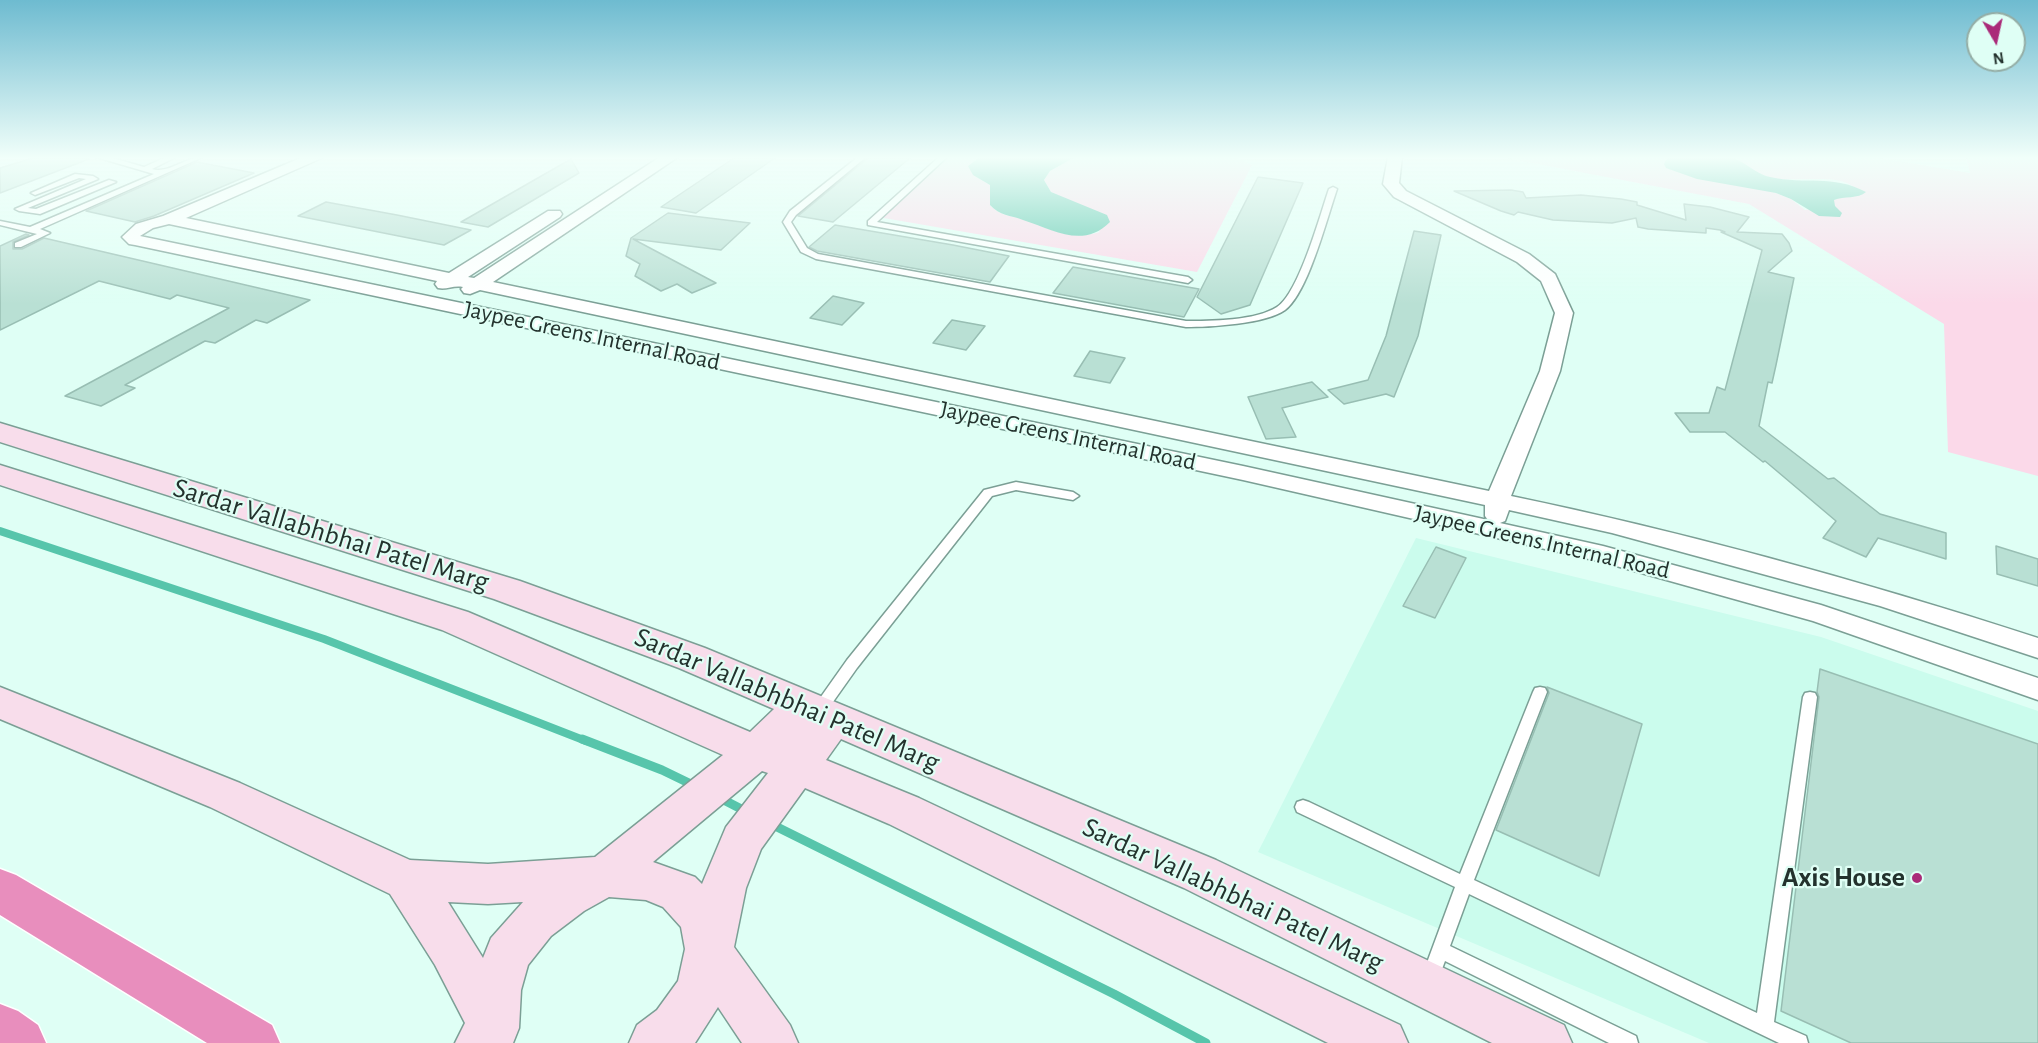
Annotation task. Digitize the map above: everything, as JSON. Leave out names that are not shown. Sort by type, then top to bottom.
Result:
[{"type":"highway","points":[[0,890],[254,1043]]},
{"type":"highway","points":[[0,1029],[20,1043]]},
{"type":"street","name":"Jaypee Greens Internal Road","points":[[201,206],[169,219],[143,226],[130,237],[1243,473],[1603,554],[1821,614],[2038,689]]},
{"type":"street","points":[[419,299],[568,206]]},
{"type":"street","points":[[444,305],[597,206]]},
{"type":"street","points":[[1422,206],[1540,269],[1550,278],[1564,313],[1550,371],[1497,501],[1496,530]]},
{"type":"street","name":"Jaypee Greens Internal Road","points":[[169,219],[1613,525],[1887,599],[2038,648]]},
{"type":"street","name":"Sardar Vallabhbhai Patel Marg","points":[[0,432],[507,590],[692,658],[1200,874],[1546,1043]]},
{"type":"street","name":"Sardar Vallabhbhai Patel Marg","points":[[0,475],[455,621],[756,752],[798,766],[904,811],[1382,1043]]},
{"type":"street","points":[[0,702],[225,795],[406,880],[488,884],[604,876],[646,880],[679,892],[703,917],[710,953],[772,1043]]},
{"type":"street","points":[[487,1035],[496,990],[508,954],[534,921],[568,896],[604,876],[756,752],[818,712]]},
{"type":"street","points":[[655,1043],[675,1028],[700,991],[723,888],[742,840],[798,766],[818,712]]},
{"type":"street","points":[[406,880],[452,949],[487,1035]]},
{"type":"lane","points":[[27,206],[19,209],[37,212],[53,206]]},
{"type":"lane","points":[[31,230],[88,206]]},
{"type":"lane","points":[[802,206],[787,222],[804,250],[816,256],[1186,324],[1223,324],[1282,308],[1296,290],[1327,206]]},
{"type":"lane","points":[[891,206],[871,224],[1188,280]]},
{"type":"lane","points":[[0,223],[46,233],[18,245]]},
{"type":"lane","points":[[818,712],[852,664],[988,493],[1016,486],[1074,496]]},
{"type":"lane","points":[[1427,986],[1464,884],[1540,692]]},
{"type":"lane","points":[[1764,1027],[1810,698]]},
{"type":"lane","points":[[1303,807],[1799,1043]]},
{"type":"lane","points":[[1440,950],[1629,1043]]},
{"type":"shaded area","points":[[890,206],[991,206],[1005,215],[1061,233],[1080,235],[1100,232],[1078,206],[1231,206],[1197,272],[878,217]]},
{"type":"shaded area","points":[[991,206],[1084,206],[1107,215],[1110,222],[1100,230],[1089,234],[1068,235],[994,209]]},
{"type":"shaded area","points":[[1752,206],[1799,206],[1805,210],[1830,206],[2038,206],[2038,476],[1948,452],[1944,324]]},
{"type":"shaded area","points":[[1802,206],[1835,206],[1842,213],[1840,217],[1819,216]]},
{"type":"shaded area","points":[[1416,538],[1821,637],[2038,711],[2038,1043],[1709,1043],[1258,852]]},
{"type":"building","points":[[98,206],[178,206],[135,222],[86,211]]},
{"type":"building","points":[[319,206],[346,206],[471,230],[444,245],[298,216]]},
{"type":"building","points":[[490,206],[524,206],[488,227],[461,222]]},
{"type":"building","points":[[663,206],[707,206],[696,213],[661,207]]},
{"type":"building","points":[[810,206],[853,206],[833,222],[798,216]]},
{"type":"building","points":[[1243,206],[1293,206],[1250,305],[1221,314],[1197,297]]},
{"type":"building","points":[[1488,206],[1639,206],[1686,220],[1684,206],[1699,206],[1749,217],[1737,232],[1782,234],[1792,251],[1768,272],[1794,278],[1772,383],[1768,382],[1759,426],[1828,479],[1834,478],[1880,514],[1946,533],[1946,559],[1878,538],[1866,557],[1823,538],[1836,521],[1765,461],[1763,462],[1725,432],[1690,432],[1675,413],[1709,413],[1717,387],[1725,390],[1762,250],[1720,230],[1706,228],[1706,233],[1648,229],[1638,227],[1636,218],[1612,223],[1553,220],[1518,212],[1514,215]]},
{"type":"building","points":[[668,213],[750,223],[721,250],[633,239],[716,283],[692,293],[677,284],[661,291],[635,276],[640,264],[626,256],[631,238]]},
{"type":"building","points":[[835,225],[1009,256],[990,282],[817,251],[809,247]]},
{"type":"building","points":[[1414,231],[1441,235],[1418,336],[1394,397],[1386,394],[1344,404],[1328,390],[1368,380],[1386,336]]},
{"type":"building","points":[[26,234],[29,235],[13,242],[13,249],[22,249],[44,238],[310,300],[267,323],[256,320],[215,343],[205,341],[125,385],[135,388],[101,406],[65,396],[229,308],[177,295],[170,299],[99,281],[0,330],[0,246]]},
{"type":"building","points":[[1073,267],[1199,289],[1184,317],[1053,293]]},
{"type":"building","points":[[833,296],[864,303],[842,325],[810,318]]},
{"type":"building","points":[[952,320],[985,326],[966,350],[933,343]]},
{"type":"building","points":[[1090,351],[1125,358],[1110,383],[1074,376]]},
{"type":"building","points":[[1312,382],[1328,397],[1282,408],[1296,437],[1266,439],[1248,397]]},
{"type":"building","points":[[1996,546],[2038,559],[2038,586],[1997,574]]},
{"type":"building","points":[[1436,547],[1466,558],[1435,618],[1403,606]]},
{"type":"building","name":"Axis House","points":[[1820,669],[2038,744],[2038,1043],[1851,1043],[1781,1011],[1819,697],[1817,692]]},
{"type":"building","points":[[1547,687],[1642,724],[1599,876],[1496,830],[1549,693]]},
{"type":"waterway","points":[[0,531],[324,639],[586,741]]},
{"type":"waterway","points":[[582,739],[662,770],[695,786]]},
{"type":"waterway","points":[[718,797],[749,813]]},
{"type":"waterway","points":[[769,823],[1114,994],[1206,1043]]},
{"type":"place","name":"Axis House","points":[[1917,878]]}]
